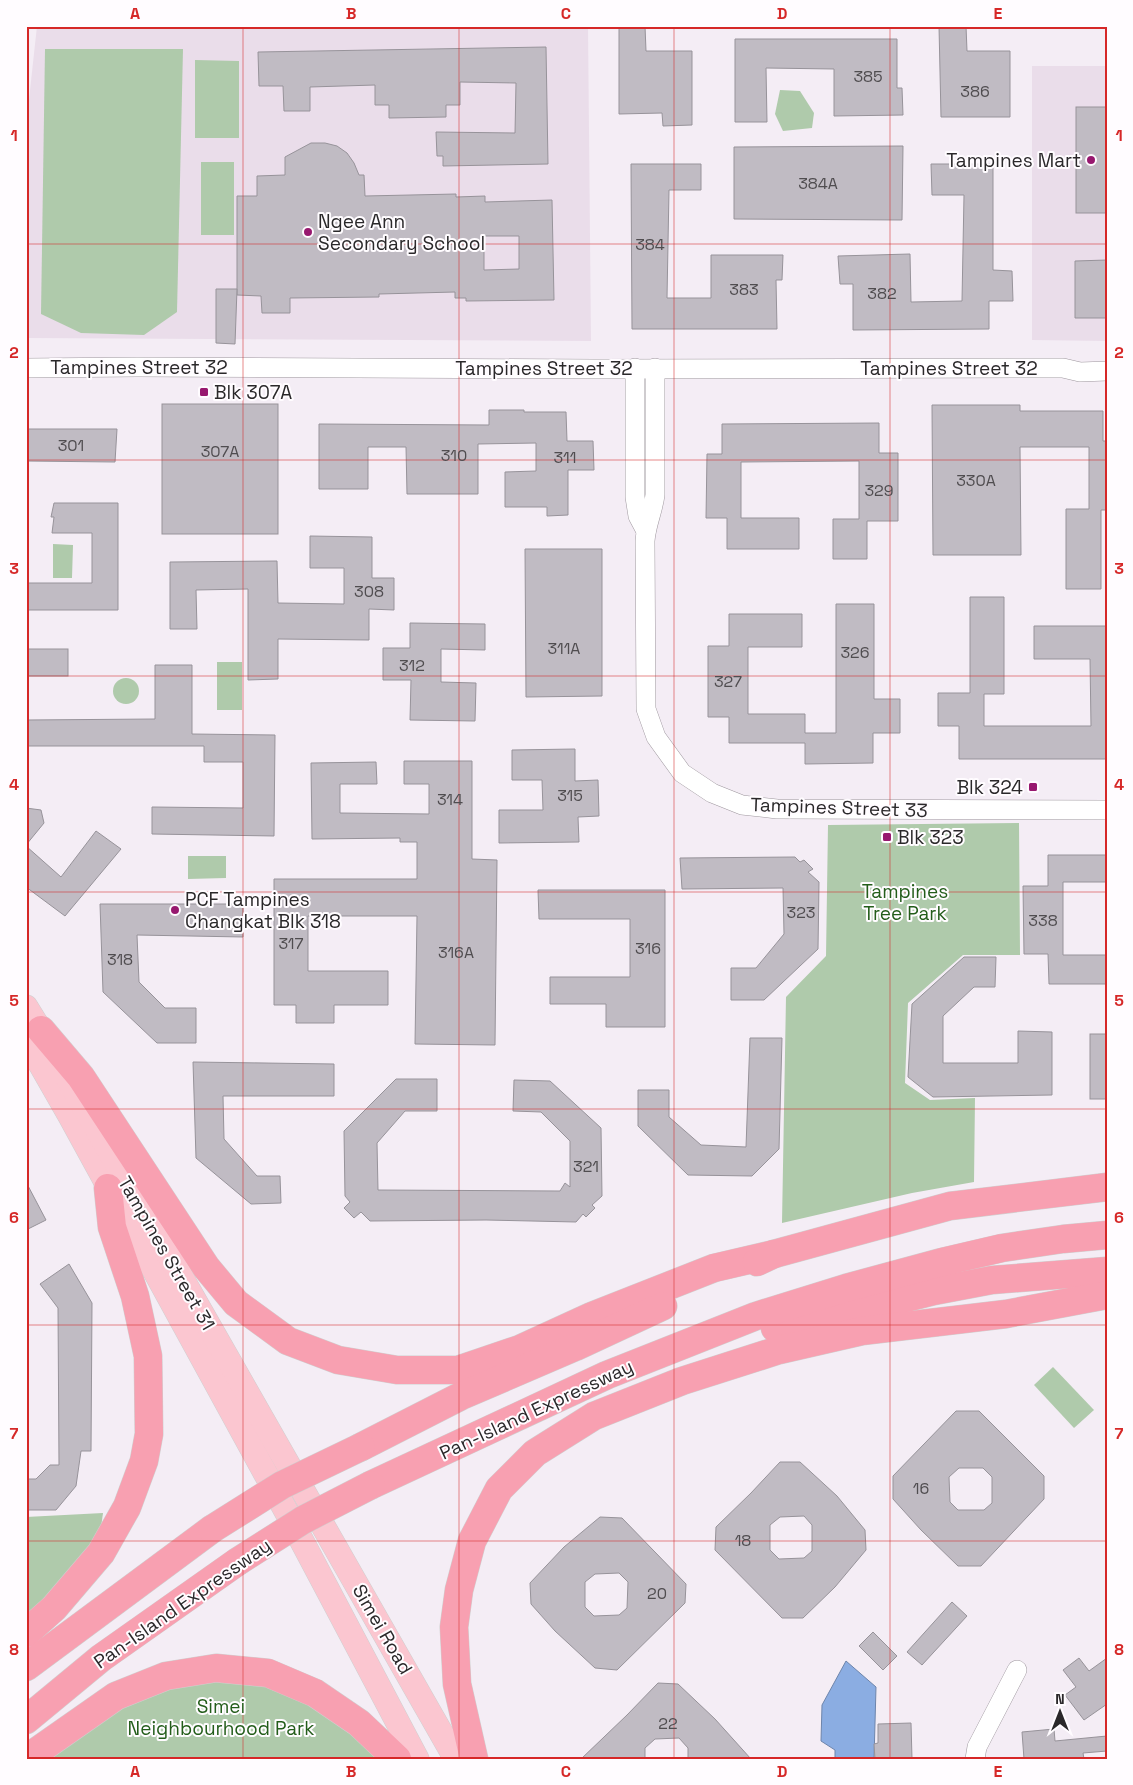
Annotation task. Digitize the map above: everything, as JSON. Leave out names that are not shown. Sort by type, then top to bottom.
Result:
[{"type":"highway","points":[[34,1034],[81,1077],[206,1267],[236,1303],[288,1341],[338,1360],[397,1370],[458,1370],[520,1349],[592,1316],[714,1268],[774,1254]]},
{"type":"highway","name":"Pan-Island Expressway","points":[[26,1667],[212,1529],[282,1485],[461,1396],[575,1347],[774,1254],[950,1206],[1107,1187]]},
{"type":"highway","points":[[26,1633],[54,1608],[101,1553],[127,1507],[144,1461],[149,1434],[148,1356],[135,1296],[112,1227],[108,1188]]},
{"type":"highway","name":"Pan-Island Expressway","points":[[26,1720],[101,1658],[237,1562],[303,1520],[371,1485],[606,1375],[756,1316],[846,1288],[1002,1248],[1107,1235]]},
{"type":"highway","points":[[482,1434],[731,1342],[800,1320],[879,1306],[934,1291],[992,1280],[1105,1279]]},
{"type":"highway","points":[[474,1759],[457,1684],[454,1627],[459,1590],[472,1541],[499,1489],[535,1453],[594,1416],[682,1381],[779,1350],[862,1331],[1006,1314],[1105,1279]]},
{"type":"highway","points":[[879,1306],[1006,1314]]},
{"type":"highway","points":[[26,1758],[116,1696],[166,1676],[216,1668],[268,1673],[315,1694],[359,1723],[397,1759]]},
{"type":"main road","name":"Tampines Street 31","points":[[26,1007],[34,1034],[70,1116],[286,1511]]},
{"type":"main road","name":"Tampines Street 31","points":[[34,1034],[108,1150],[309,1499]]},
{"type":"main road","name":"Simei Road","points":[[309,1499],[456,1759]]},
{"type":"main road","name":"Simei Road","points":[[286,1511],[417,1759]]},
{"type":"street","name":"Tampines Street 32","points":[[1063,368],[1079,361],[1107,361]]},
{"type":"street","name":"Tampines Street 32","points":[[26,368],[367,366],[1063,368],[1080,372],[1107,371]]},
{"type":"street","name":"Tampines Street 33","points":[[634,368],[635,497],[638,516],[646,530]]},
{"type":"street","name":"Tampines Street 33","points":[[655,368],[654,495],[652,512],[646,530],[646,709],[656,737],[682,773],[712,793],[742,805],[777,809],[1107,810]]},
{"type":"street","points":[[975,1759],[977,1747],[1017,1670]]},
{"type":"shaded area","name":"Ngee Ann Secondary School","points":[[37,26],[588,26],[591,341],[26,338],[26,127]]},
{"type":"shaded area","points":[[1032,66],[1107,66],[1107,341],[1032,340]]},
{"type":"green space","points":[[45,49],[183,49],[177,312],[144,335],[81,333],[41,314]]},
{"type":"green space","points":[[195,60],[239,61],[239,138],[195,138]]},
{"type":"green space","points":[[780,90],[800,91],[814,113],[812,128],[783,131],[775,114]]},
{"type":"green space","points":[[201,162],[234,162],[234,235],[201,235]]},
{"type":"green space","points":[[53,544],[73,545],[72,578],[53,578]]},
{"type":"green space","points":[[217,662],[242,662],[242,710],[217,710]]},
{"type":"green space","points":[[126,678],[136,681],[139,691],[136,701],[126,704],[116,701],[113,691],[116,681]]},
{"type":"green space","name":"Tampines Tree Park","points":[[1019,823],[1020,955],[963,955],[908,1003],[905,1083],[930,1100],[975,1098],[974,1182],[912,1193],[782,1223],[786,997],[826,956],[828,825]]},
{"type":"green space","points":[[188,856],[226,856],[226,878],[188,879]]},
{"type":"green space","points":[[1053,1367],[1094,1410],[1074,1428],[1034,1385]]},
{"type":"green space","points":[[103,1513],[100,1535],[26,1621],[26,1517]]},
{"type":"green space","name":"Simei Neighbourhood Park","points":[[268,1679],[313,1699],[387,1759],[37,1759],[167,1682]]},
{"type":"water","points":[[846,1661],[876,1687],[874,1759],[835,1759],[835,1750],[821,1741],[822,1705]]},
{"type":"building","points":[[619,26],[645,26],[646,51],[692,51],[692,125],[663,126],[662,113],[619,114]]},
{"type":"building","points":[[939,26],[966,26],[967,51],[1010,51],[1010,117],[941,117]]},
{"type":"building","points":[[735,39],[897,39],[897,88],[902,88],[903,115],[834,116],[834,69],[766,68],[767,122],[735,122]]},
{"type":"building","points":[[546,47],[548,164],[443,166],[443,156],[437,156],[436,132],[515,133],[516,83],[460,82],[460,105],[446,105],[446,117],[389,118],[389,105],[375,105],[375,85],[310,87],[310,111],[284,111],[283,86],[259,86],[258,52]]},
{"type":"building","name":"Tampines Mart","points":[[1076,107],[1107,107],[1107,213],[1076,213]]},
{"type":"building","points":[[311,143],[325,143],[337,146],[347,153],[359,175],[364,175],[365,196],[456,194],[456,197],[485,196],[485,202],[552,200],[554,300],[466,301],[466,298],[455,298],[455,292],[379,294],[379,297],[290,298],[290,313],[262,313],[261,296],[237,295],[237,196],[257,196],[257,176],[285,175],[285,157]],"holes":[[[484,236],[519,236],[519,269],[484,270]]]},
{"type":"building","points":[[903,146],[902,220],[734,219],[734,147]]},
{"type":"building","points":[[631,164],[701,164],[701,190],[669,190],[667,298],[711,298],[711,255],[783,255],[782,280],[776,280],[777,329],[632,329]]},
{"type":"building","points":[[931,164],[993,164],[993,270],[1012,271],[1013,301],[989,301],[989,329],[853,330],[853,284],[840,284],[838,256],[910,254],[911,302],[962,301],[964,195],[932,195]]},
{"type":"building","points":[[1107,260],[1107,318],[1075,318],[1075,261]]},
{"type":"building","points":[[216,289],[237,289],[235,344],[216,343]]},
{"type":"building","points":[[162,404],[278,404],[278,534],[162,534]]},
{"type":"building","points":[[932,405],[1020,405],[1020,411],[1103,411],[1103,441],[1107,441],[1107,510],[1101,510],[1101,589],[1066,589],[1066,509],[1089,509],[1089,447],[1020,447],[1021,555],[933,555]]},
{"type":"building","points":[[489,410],[566,412],[567,441],[593,441],[594,470],[568,470],[568,515],[547,516],[547,507],[505,507],[505,472],[536,471],[536,443],[478,444],[478,494],[407,494],[406,447],[368,447],[368,489],[319,489],[319,424],[489,425]]},
{"type":"building","points":[[879,423],[879,453],[898,453],[898,521],[867,521],[867,559],[833,559],[833,519],[859,519],[859,461],[741,462],[741,518],[799,518],[799,549],[727,549],[727,518],[706,518],[707,454],[722,454],[722,424]]},
{"type":"building","points":[[26,429],[117,429],[115,462],[26,461]]},
{"type":"building","points":[[54,503],[118,503],[118,610],[26,610],[26,583],[92,583],[92,533],[52,533],[54,517],[51,517]]},
{"type":"building","points":[[310,536],[372,537],[372,578],[394,578],[394,610],[369,609],[369,640],[278,639],[278,679],[248,680],[248,589],[196,590],[197,629],[170,629],[170,562],[277,561],[278,603],[344,604],[344,568],[310,568]]},
{"type":"building","points":[[525,549],[602,549],[602,696],[526,697]]},
{"type":"building","points":[[970,597],[1004,597],[1004,694],[984,694],[984,726],[1091,726],[1090,659],[1034,659],[1034,626],[1107,626],[1106,759],[959,759],[959,726],[938,726],[938,693],[970,693]]},
{"type":"building","points":[[836,604],[874,604],[874,699],[900,699],[900,733],[873,733],[873,763],[805,764],[805,743],[729,743],[729,717],[708,717],[708,646],[729,646],[729,614],[802,614],[802,647],[748,647],[748,714],[805,714],[805,733],[836,733]]},
{"type":"building","points":[[410,623],[485,624],[485,650],[441,649],[441,682],[476,683],[475,721],[410,720],[411,680],[383,680],[383,648],[410,648]]},
{"type":"building","points":[[26,649],[68,649],[68,676],[26,676]]},
{"type":"building","points":[[155,665],[192,665],[192,734],[275,735],[274,836],[152,834],[152,807],[243,808],[243,762],[204,762],[204,746],[26,746],[26,720],[155,719]]},
{"type":"building","points":[[575,749],[575,781],[598,780],[599,816],[578,817],[579,842],[499,843],[499,810],[543,810],[542,780],[512,780],[512,750]]},
{"type":"building","points":[[404,761],[472,761],[472,859],[497,860],[495,1045],[415,1044],[417,916],[308,916],[308,971],[388,971],[388,1005],[334,1005],[334,1023],[296,1023],[296,1005],[274,1005],[274,879],[417,879],[417,842],[400,842],[400,838],[312,839],[311,763],[376,762],[377,784],[340,784],[340,813],[429,814],[429,784],[404,784]]},
{"type":"building","points":[[26,808],[41,810],[44,823],[26,845]]},
{"type":"building","points":[[96,831],[121,849],[65,916],[26,887],[26,846],[61,877]]},
{"type":"building","points":[[1048,855],[1107,855],[1107,882],[1063,882],[1063,955],[1107,955],[1107,984],[1049,984],[1048,954],[1024,954],[1023,886],[1048,886]]},
{"type":"building","points":[[795,857],[800,862],[804,860],[813,869],[808,872],[819,882],[818,949],[764,1000],[731,1000],[731,968],[756,968],[784,934],[783,888],[682,889],[680,858]]},
{"type":"building","points":[[538,890],[665,890],[665,1027],[606,1027],[606,1004],[550,1004],[550,977],[630,977],[630,919],[539,919]]},
{"type":"building","points":[[100,904],[243,904],[243,937],[137,935],[139,982],[165,1008],[196,1008],[196,1043],[157,1043],[103,992]]},
{"type":"building","points":[[964,957],[996,957],[995,987],[974,987],[943,1016],[943,1063],[1018,1063],[1018,1031],[1052,1032],[1052,1095],[933,1097],[908,1077],[912,1004]]},
{"type":"building","points":[[1090,1034],[1107,1034],[1107,1099],[1090,1099]]},
{"type":"building","points":[[750,1038],[782,1038],[779,1149],[752,1176],[688,1175],[638,1126],[638,1090],[669,1090],[669,1117],[701,1145],[746,1147]]},
{"type":"building","points":[[193,1062],[334,1064],[334,1096],[223,1096],[224,1139],[257,1176],[280,1176],[281,1203],[251,1204],[196,1158]]},
{"type":"building","points":[[396,1079],[437,1079],[437,1111],[405,1111],[377,1143],[378,1190],[560,1191],[565,1183],[570,1187],[570,1141],[541,1112],[513,1111],[514,1080],[550,1081],[601,1128],[602,1196],[592,1205],[595,1208],[586,1217],[583,1214],[576,1222],[486,1220],[370,1221],[361,1212],[354,1218],[344,1208],[350,1202],[345,1196],[344,1131]]},
{"type":"building","points":[[26,1182],[46,1220],[26,1230]]},
{"type":"building","points":[[69,1264],[92,1303],[91,1451],[81,1451],[76,1486],[56,1510],[26,1510],[26,1479],[36,1479],[50,1465],[59,1465],[58,1308],[40,1284]]},
{"type":"building","points":[[956,1411],[979,1411],[1044,1476],[1044,1499],[981,1566],[958,1566],[893,1499],[893,1476]],"holes":[[[959,1468],[983,1468],[992,1477],[992,1503],[984,1510],[958,1510],[950,1502],[949,1477]]]},
{"type":"building","points":[[780,1462],[800,1462],[837,1496],[865,1530],[866,1550],[835,1587],[803,1618],[782,1618],[715,1550],[716,1527]],"holes":[[[804,1516],[812,1525],[812,1551],[804,1558],[779,1559],[770,1550],[770,1525],[780,1517]]]},
{"type":"building","points":[[600,1517],[622,1518],[686,1584],[685,1603],[617,1670],[595,1668],[555,1631],[531,1604],[530,1583],[564,1547]],"holes":[[[619,1573],[628,1582],[627,1608],[619,1615],[594,1616],[585,1607],[585,1582],[595,1574]]]},
{"type":"building","points":[[952,1602],[967,1616],[922,1665],[907,1652]]},
{"type":"building","points":[[873,1632],[897,1656],[883,1670],[859,1646]]},
{"type":"building","points":[[1079,1658],[1089,1671],[1107,1658],[1107,1704],[1084,1720],[1065,1695],[1076,1687],[1063,1670]]},
{"type":"building","points":[[658,1683],[678,1684],[715,1719],[751,1759],[688,1759],[688,1748],[679,1738],[655,1739],[645,1748],[645,1759],[581,1759]]},
{"type":"building","points":[[911,1723],[912,1759],[875,1759],[874,1744],[878,1743],[878,1724]]},
{"type":"building","points":[[1054,1729],[1055,1741],[1107,1736],[1107,1751],[1083,1753],[1084,1759],[1024,1759],[1022,1732]]},
{"type":"place","name":"Tampines Mart","points":[[1091,160]]},
{"type":"place","name":"Ngee Ann Secondary School","points":[[308,232]]},
{"type":"place","name":"Blk 307A","points":[[204,392]]},
{"type":"place","name":"Blk 324","points":[[1033,787]]},
{"type":"place","name":"Blk 323","points":[[887,837]]},
{"type":"place","name":"PCF Tampines Changkat Blk 318","points":[[175,910]]}]
